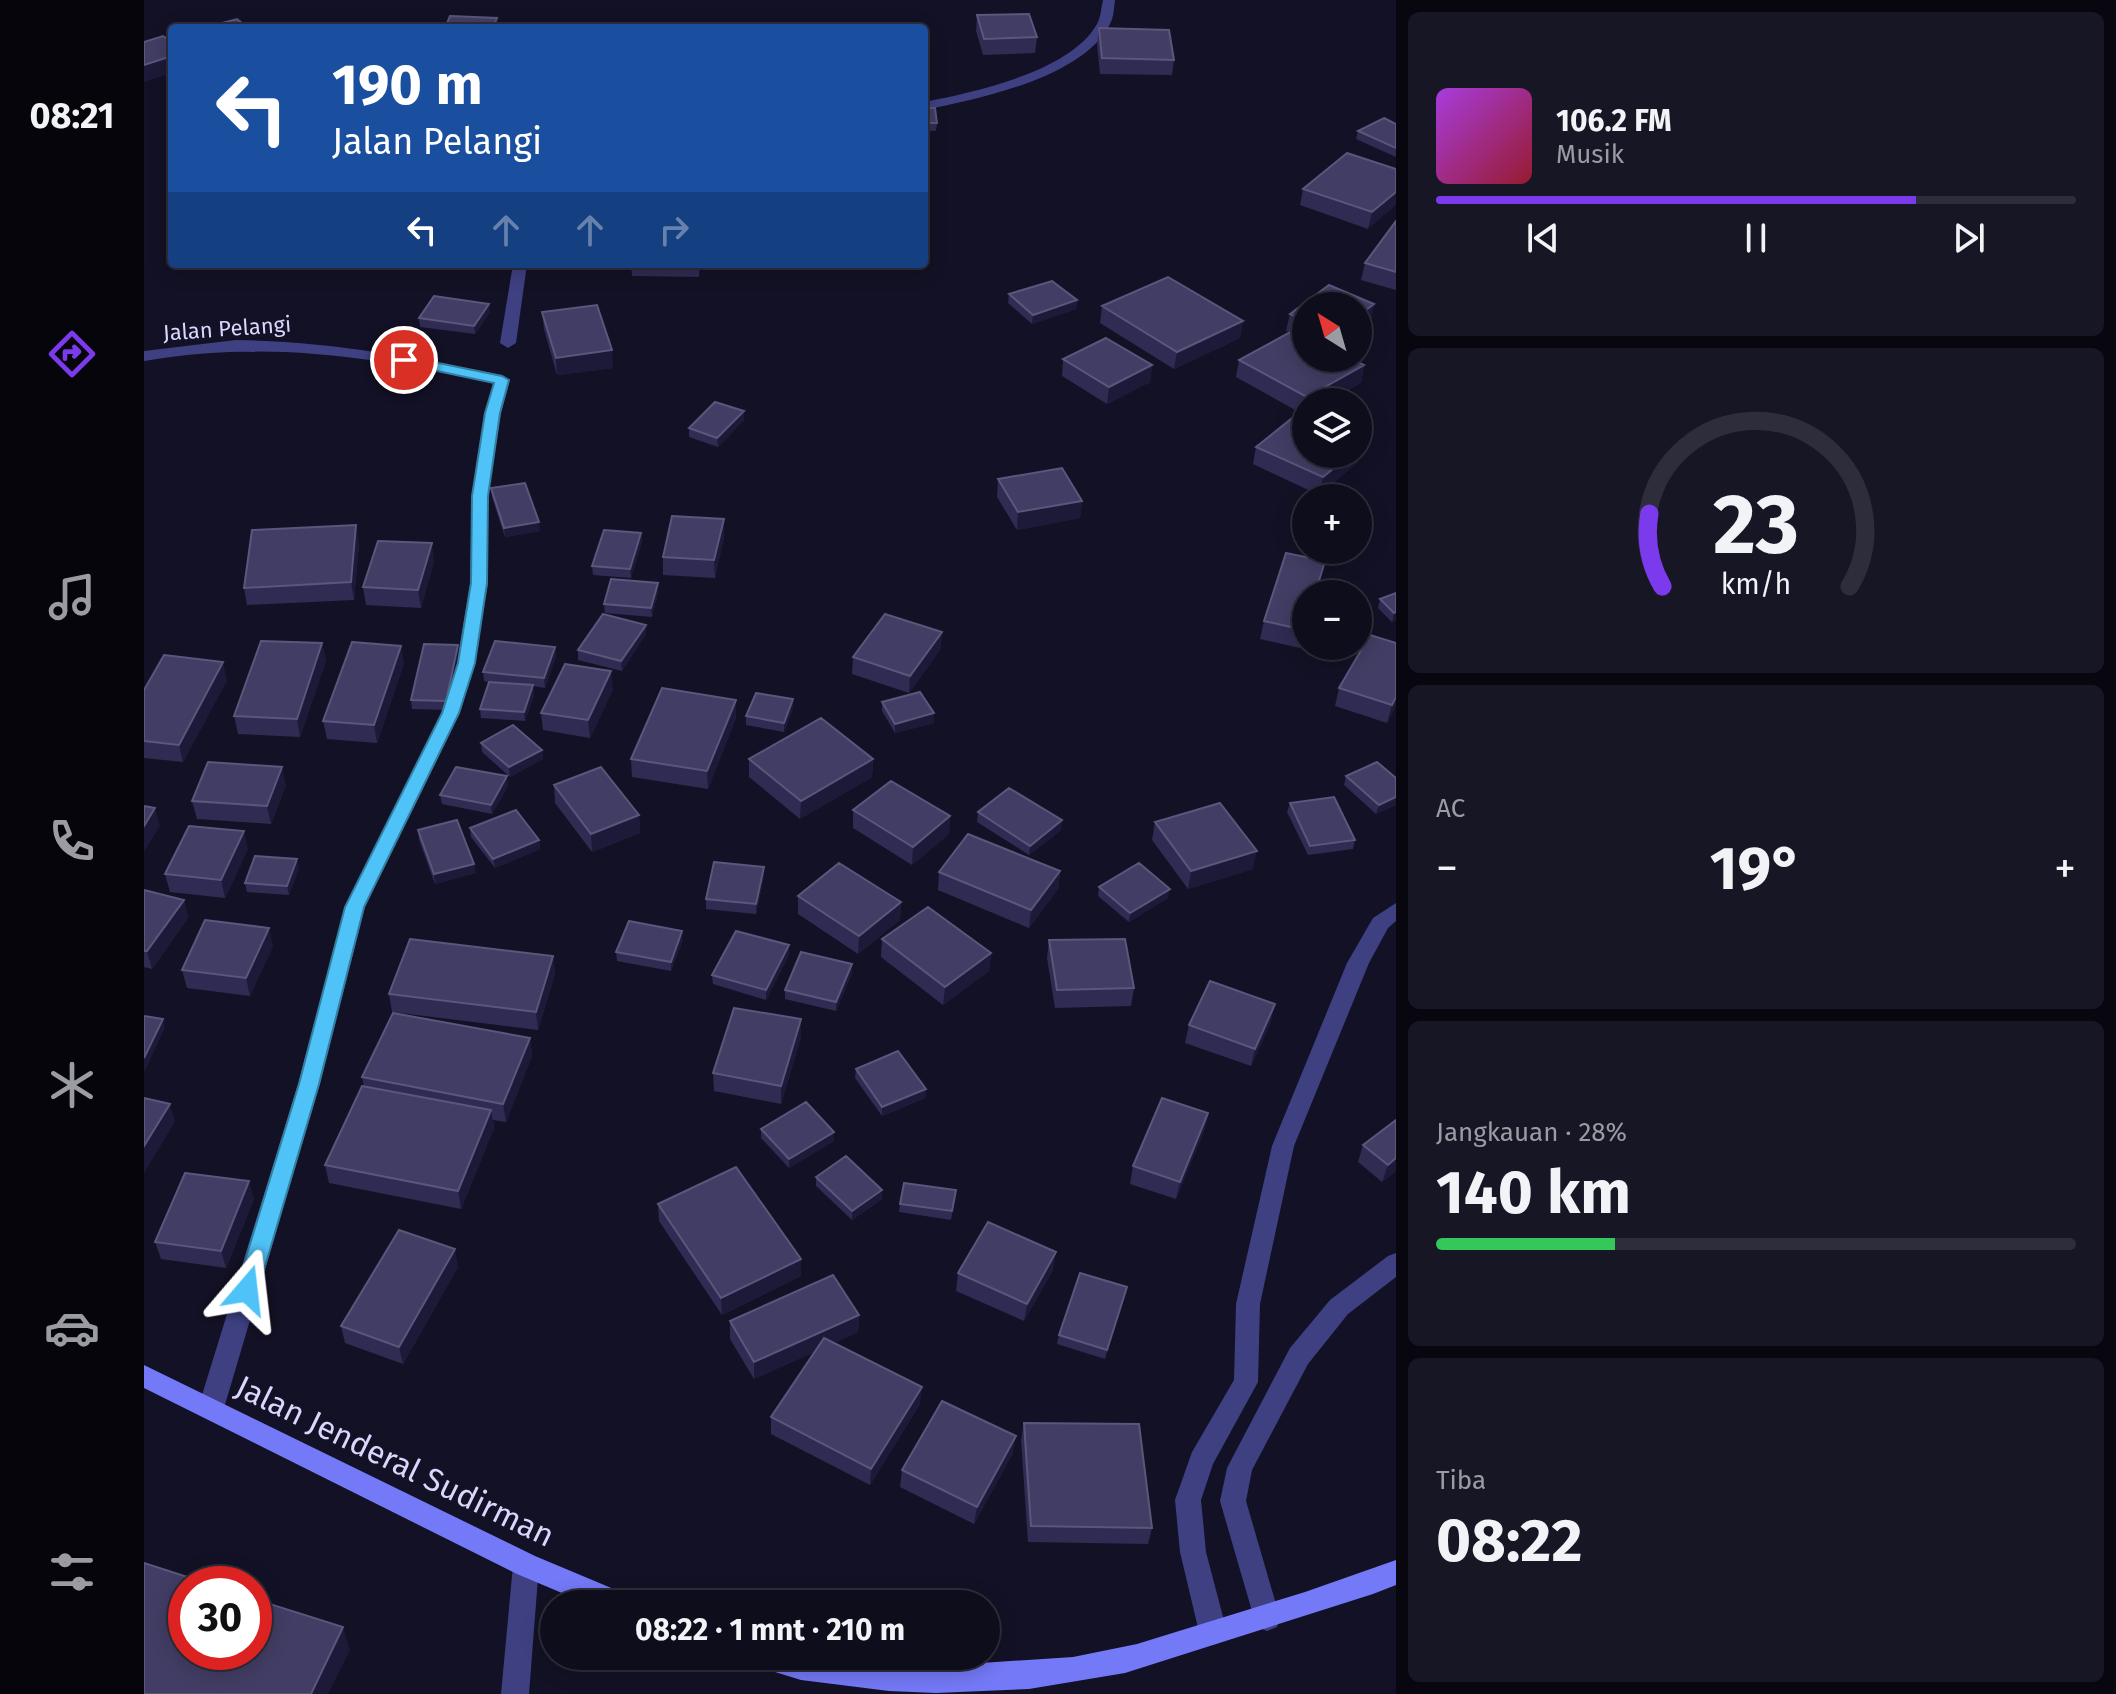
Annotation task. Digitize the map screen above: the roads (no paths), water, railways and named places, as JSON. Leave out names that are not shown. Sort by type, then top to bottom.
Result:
[{"type":"main road","name":"Jalan Jenderal Sudirman","points":[[144,1376],[526,1565],[586,1590]]},
{"type":"main road","points":[[822,1670],[903,1680],[1015,1676],[1112,1663],[1267,1618],[1396,1572]]},
{"type":"street","points":[[928,105],[1001,88],[1052,67],[1102,30],[1110,15],[1109,0]]},
{"type":"street","points":[[508,343],[519,268]]},
{"type":"street","name":"Jalan Pelangi","points":[[144,356],[213,346],[303,344],[502,380],[493,413],[480,496],[479,583],[466,663],[451,713],[355,907],[309,1084],[211,1408]]},
{"type":"street","points":[[1213,1632],[1193,1552],[1188,1500],[1201,1460],[1246,1382],[1248,1304],[1283,1146],[1358,963],[1380,923],[1396,910]]},
{"type":"street","points":[[1267,1618],[1233,1501],[1240,1468],[1299,1356],[1339,1307],[1396,1263]]},
{"type":"street","points":[[515,1694],[526,1565]]}]
